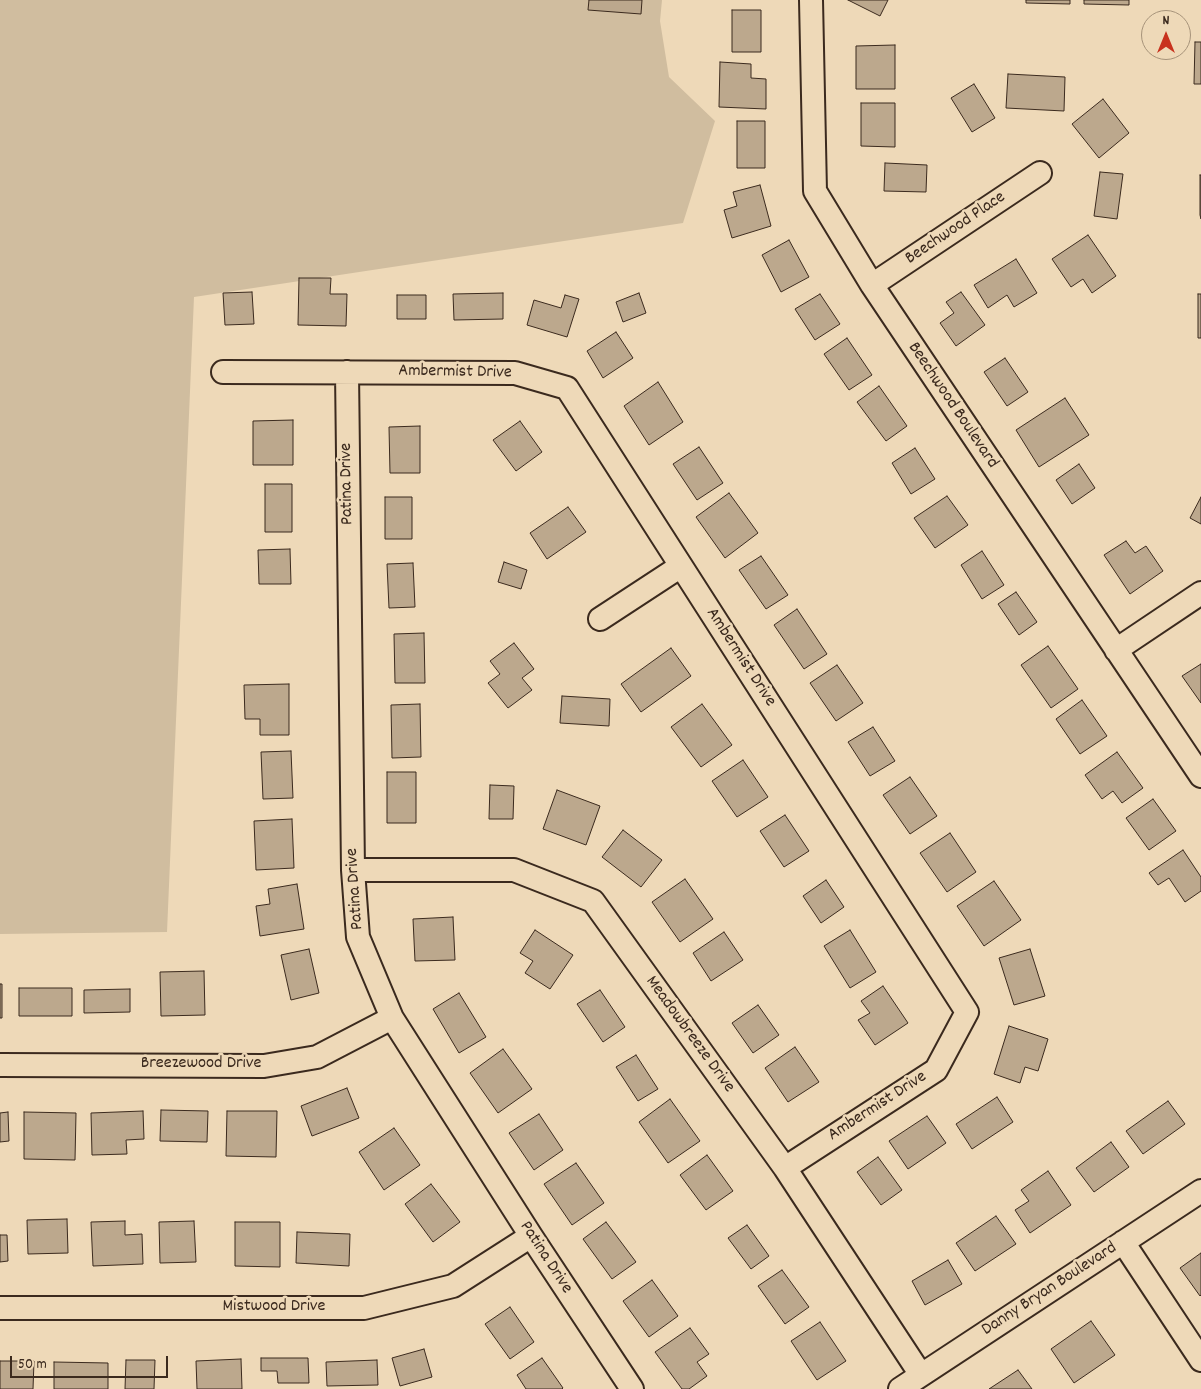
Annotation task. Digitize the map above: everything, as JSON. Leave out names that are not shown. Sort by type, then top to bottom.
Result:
[{"type":"street","name":"Beechwood Boulevard","points":[[811,0],[815,191],[872,285],[1201,776]]},
{"type":"street","name":"Beechwood Place","points":[[872,285],[1040,173]]},
{"type":"street","name":"Ambermist Drive","points":[[223,372],[516,373],[567,388],[967,1012],[936,1070],[785,1168]]},
{"type":"street","name":"Patina Drive","points":[[346,372],[353,870],[358,937],[392,1018],[531,1236],[632,1389]]},
{"type":"street","points":[[600,619],[681,566]]},
{"type":"street","points":[[1116,650],[1201,593]]},
{"type":"street","name":"Meadowbreeze Drive","points":[[353,870],[514,870],[594,900],[785,1168],[921,1375]]},
{"type":"street","name":"Breezewood Drive","points":[[0,1065],[264,1066],[317,1057],[392,1018]]},
{"type":"street","name":"Danny Bryan Boulevard","points":[[900,1389],[1201,1191]]},
{"type":"street","name":"Mistwood Drive","points":[[0,1308],[364,1308],[453,1286],[531,1236]]},
{"type":"street","points":[[1123,1242],[1201,1360]]},
{"type":"shaded area","points":[[0,0],[662,0],[660,21],[669,77],[715,121],[683,223],[194,297],[167,932],[0,934]]},
{"type":"building","points":[[589,0],[642,0],[641,14],[588,10]]},
{"type":"building","points":[[848,0],[888,0],[880,16]]},
{"type":"building","points":[[1026,0],[1070,0],[1070,4],[1026,3]]},
{"type":"building","points":[[1084,0],[1129,0],[1129,5],[1084,4]]},
{"type":"building","points":[[732,10],[761,10],[761,52],[732,52]]},
{"type":"building","points":[[1195,42],[1201,42],[1201,84],[1194,84]]},
{"type":"building","points":[[895,45],[895,89],[856,89],[856,46]]},
{"type":"building","points":[[720,62],[751,64],[751,78],[766,79],[766,109],[719,107]]},
{"type":"building","points":[[1008,74],[1065,77],[1064,111],[1006,108]]},
{"type":"building","points":[[974,84],[995,118],[972,132],[951,98]]},
{"type":"building","points":[[1103,99],[1129,133],[1099,158],[1072,124]]},
{"type":"building","points":[[861,103],[895,103],[895,147],[861,146]]},
{"type":"building","points":[[737,121],[765,121],[765,168],[737,168]]},
{"type":"building","points":[[885,163],[927,165],[926,192],[884,191]]},
{"type":"building","points":[[1100,172],[1123,174],[1117,219],[1094,216]]},
{"type":"building","points":[[1201,175],[1201,219],[1200,215]]},
{"type":"building","points":[[760,185],[771,226],[732,238],[724,210],[737,206],[733,192]]},
{"type":"building","points":[[1088,235],[1116,276],[1092,293],[1083,279],[1071,287],[1052,259]]},
{"type":"building","points":[[789,240],[809,277],[781,292],[762,255]]},
{"type":"building","points":[[1016,259],[1037,293],[1014,307],[1007,295],[988,308],[974,285]]},
{"type":"building","points":[[299,278],[331,278],[330,294],[347,294],[346,326],[298,325]]},
{"type":"building","points":[[252,292],[254,324],[225,325],[223,293]]},
{"type":"building","points":[[961,292],[985,325],[956,346],[940,323],[954,313],[946,302]]},
{"type":"building","points":[[503,293],[503,319],[454,320],[453,294]]},
{"type":"building","points":[[639,293],[646,313],[623,322],[616,302]]},
{"type":"building","points":[[820,294],[840,324],[815,340],[795,309]]},
{"type":"building","points":[[1198,294],[1201,294],[1201,338],[1198,338]]},
{"type":"building","points":[[397,295],[426,295],[426,319],[397,319]]},
{"type":"building","points":[[565,295],[579,299],[567,337],[527,325],[534,300],[561,308]]},
{"type":"building","points":[[616,332],[633,358],[603,378],[587,351]]},
{"type":"building","points":[[847,338],[872,375],[849,390],[824,354]]},
{"type":"building","points":[[1005,358],[1028,392],[1007,406],[984,372]]},
{"type":"building","points":[[658,382],[683,422],[649,445],[624,406]]},
{"type":"building","points":[[879,386],[907,426],[886,441],[857,402]]},
{"type":"building","points":[[1065,398],[1089,435],[1039,467],[1016,430]]},
{"type":"building","points":[[293,420],[293,465],[253,465],[253,421]]},
{"type":"building","points":[[520,421],[542,452],[516,471],[493,440]]},
{"type":"building","points":[[420,426],[420,473],[390,473],[389,427]]},
{"type":"building","points":[[699,447],[723,483],[697,500],[673,464]]},
{"type":"building","points":[[915,448],[935,479],[911,494],[892,463]]},
{"type":"building","points":[[1079,464],[1095,488],[1072,504],[1056,480]]},
{"type":"building","points":[[265,484],[292,484],[292,532],[265,532]]},
{"type":"building","points":[[729,493],[758,533],[725,558],[696,517]]},
{"type":"building","points":[[947,496],[968,525],[935,548],[914,518]]},
{"type":"building","points":[[385,497],[412,497],[412,539],[385,539]]},
{"type":"building","points":[[1201,497],[1201,524],[1190,518]]},
{"type":"building","points":[[568,507],[586,532],[547,559],[530,533]]},
{"type":"building","points":[[1126,541],[1135,553],[1146,546],[1163,571],[1130,594],[1104,555]]},
{"type":"building","points":[[290,549],[291,584],[259,584],[258,550]]},
{"type":"building","points":[[982,551],[1004,585],[982,599],[961,565]]},
{"type":"building","points":[[761,556],[788,595],[766,609],[739,570]]},
{"type":"building","points":[[504,562],[527,570],[521,589],[498,582]]},
{"type":"building","points":[[413,563],[415,607],[389,608],[387,564]]},
{"type":"building","points":[[1016,592],[1037,622],[1019,635],[998,604]]},
{"type":"building","points":[[797,609],[827,654],[804,669],[774,625]]},
{"type":"building","points":[[424,633],[425,683],[395,683],[394,634]]},
{"type":"building","points":[[514,643],[534,669],[522,678],[532,690],[508,708],[488,683],[500,674],[490,661]]},
{"type":"building","points":[[1048,646],[1078,689],[1051,708],[1021,665]]},
{"type":"building","points":[[671,648],[691,676],[641,712],[621,684]]},
{"type":"building","points":[[1201,664],[1201,703],[1182,676]]},
{"type":"building","points":[[837,665],[863,703],[836,721],[810,683]]},
{"type":"building","points":[[289,684],[289,735],[260,735],[260,719],[245,719],[244,685]]},
{"type":"building","points":[[562,696],[610,699],[609,726],[560,723]]},
{"type":"building","points":[[1082,700],[1107,736],[1080,754],[1056,719]]},
{"type":"building","points":[[420,704],[421,757],[392,758],[391,705]]},
{"type":"building","points":[[702,704],[732,745],[701,767],[671,727]]},
{"type":"building","points":[[873,727],[895,761],[870,776],[848,742]]},
{"type":"building","points":[[291,751],[293,798],[263,799],[261,752]]},
{"type":"building","points":[[1117,752],[1143,788],[1122,803],[1113,791],[1102,799],[1085,775]]},
{"type":"building","points":[[743,760],[768,797],[737,817],[712,781]]},
{"type":"building","points":[[387,772],[416,772],[416,823],[387,823]]},
{"type":"building","points":[[910,777],[937,816],[910,834],[883,795]]},
{"type":"building","points":[[490,785],[514,786],[513,819],[489,819]]},
{"type":"building","points":[[557,790],[600,806],[586,845],[543,829]]},
{"type":"building","points":[[1153,799],[1176,831],[1149,850],[1126,818]]},
{"type":"building","points":[[785,815],[809,851],[784,867],[760,831]]},
{"type":"building","points":[[292,819],[294,868],[256,870],[254,821]]},
{"type":"building","points":[[623,830],[662,860],[641,887],[602,857]]},
{"type":"building","points":[[950,833],[976,872],[947,892],[920,853]]},
{"type":"building","points":[[1183,850],[1201,877],[1201,891],[1185,902],[1169,878],[1158,885],[1149,873]]},
{"type":"building","points":[[685,879],[713,919],[680,942],[652,902]]},
{"type":"building","points":[[826,880],[844,907],[821,923],[803,896]]},
{"type":"building","points":[[994,881],[1021,920],[984,946],[957,906]]},
{"type":"building","points":[[297,884],[304,929],[260,936],[256,906],[270,904],[268,889]]},
{"type":"building","points":[[453,917],[455,960],[415,961],[413,919]]},
{"type":"building","points":[[535,930],[573,955],[550,989],[525,973],[533,961],[520,953]]},
{"type":"building","points":[[850,930],[876,972],[850,988],[824,946]]},
{"type":"building","points":[[724,932],[743,960],[711,981],[693,953]]},
{"type":"building","points":[[309,949],[319,993],[291,1000],[281,955]]},
{"type":"building","points":[[1030,949],[1045,996],[1014,1005],[999,958]]},
{"type":"building","points":[[204,971],[205,1015],[161,1016],[160,972]]},
{"type":"building","points":[[0,984],[2,984],[2,1018],[0,1018]]},
{"type":"building","points":[[883,986],[908,1023],[875,1045],[858,1020],[870,1013],[861,1001]]},
{"type":"building","points":[[19,988],[72,988],[72,1016],[19,1016]]},
{"type":"building","points":[[130,989],[130,1012],[84,1013],[84,990]]},
{"type":"building","points":[[600,990],[625,1027],[603,1042],[577,1004]]},
{"type":"building","points":[[459,993],[486,1037],[459,1053],[433,1009]]},
{"type":"building","points":[[758,1005],[779,1035],[753,1053],[732,1023]]},
{"type":"building","points":[[1009,1026],[1048,1039],[1038,1071],[1025,1067],[1020,1083],[994,1074]]},
{"type":"building","points":[[795,1047],[819,1082],[788,1102],[765,1068]]},
{"type":"building","points":[[503,1049],[532,1089],[498,1113],[470,1073]]},
{"type":"building","points":[[636,1055],[658,1089],[638,1101],[616,1067]]},
{"type":"building","points":[[347,1088],[359,1118],[312,1136],[301,1106]]},
{"type":"building","points":[[997,1097],[1013,1122],[972,1149],[956,1124]]},
{"type":"building","points":[[670,1099],[700,1141],[668,1163],[639,1122]]},
{"type":"building","points":[[1168,1101],[1185,1124],[1143,1154],[1126,1131]]},
{"type":"building","points":[[161,1110],[208,1111],[207,1142],[160,1141]]},
{"type":"building","points":[[143,1111],[144,1139],[126,1140],[127,1154],[92,1155],[91,1113]]},
{"type":"building","points":[[227,1111],[277,1111],[276,1157],[226,1156]]},
{"type":"building","points":[[8,1112],[9,1141],[0,1142],[0,1113]]},
{"type":"building","points":[[24,1112],[76,1113],[75,1160],[24,1159]]},
{"type":"building","points":[[539,1114],[563,1150],[534,1170],[509,1133]]},
{"type":"building","points":[[927,1116],[946,1143],[908,1169],[889,1141]]},
{"type":"building","points":[[394,1128],[420,1165],[384,1190],[359,1152]]},
{"type":"building","points":[[1111,1142],[1129,1167],[1094,1192],[1076,1168]]},
{"type":"building","points":[[707,1155],[733,1191],[706,1210],[680,1175]]},
{"type":"building","points":[[878,1157],[902,1190],[881,1205],[857,1172]]},
{"type":"building","points":[[576,1163],[604,1203],[572,1225],[544,1184]]},
{"type":"building","points":[[1048,1171],[1071,1205],[1030,1233],[1015,1210],[1029,1201],[1021,1190]]},
{"type":"building","points":[[431,1184],[460,1222],[433,1242],[405,1204]]},
{"type":"building","points":[[996,1216],[1016,1244],[975,1271],[956,1243]]},
{"type":"building","points":[[67,1219],[68,1253],[28,1254],[27,1220]]},
{"type":"building","points":[[125,1221],[125,1235],[142,1234],[143,1264],[93,1266],[91,1222]]},
{"type":"building","points":[[194,1221],[196,1262],[160,1263],[159,1222]]},
{"type":"building","points":[[235,1222],[280,1222],[280,1267],[235,1266]]},
{"type":"building","points":[[606,1222],[636,1262],[612,1279],[583,1239]]},
{"type":"building","points":[[747,1225],[769,1256],[751,1269],[728,1238]]},
{"type":"building","points":[[297,1232],[350,1234],[349,1266],[296,1263]]},
{"type":"building","points":[[0,1235],[7,1235],[8,1261],[0,1262]]},
{"type":"building","points":[[1201,1253],[1201,1295],[1200,1296],[1180,1268]]},
{"type":"building","points":[[948,1260],[962,1284],[925,1305],[912,1281]]},
{"type":"building","points":[[782,1270],[809,1307],[785,1324],[758,1286]]},
{"type":"building","points":[[652,1280],[678,1316],[649,1337],[623,1301]]},
{"type":"building","points":[[510,1307],[534,1342],[510,1359],[485,1324]]},
{"type":"building","points":[[1091,1321],[1115,1355],[1074,1383],[1051,1349]]},
{"type":"building","points":[[820,1322],[846,1361],[817,1380],[791,1341]]},
{"type":"building","points":[[690,1328],[709,1354],[697,1362],[707,1376],[689,1389],[682,1389],[655,1352]]},
{"type":"building","points":[[424,1349],[432,1377],[400,1386],[392,1358]]},
{"type":"building","points":[[261,1358],[308,1358],[309,1383],[278,1383],[277,1371],[261,1371]]},
{"type":"building","points":[[542,1358],[562,1389],[526,1389],[517,1375]]},
{"type":"building","points":[[241,1359],[242,1389],[197,1389],[196,1361]]},
{"type":"building","points":[[126,1360],[155,1360],[154,1389],[125,1389]]},
{"type":"building","points":[[377,1360],[378,1385],[327,1386],[326,1362]]},
{"type":"building","points":[[0,1361],[34,1361],[33,1389],[0,1389]]},
{"type":"building","points":[[54,1362],[108,1363],[108,1389],[54,1389]]},
{"type":"building","points":[[1018,1370],[1032,1389],[989,1389]]}]
